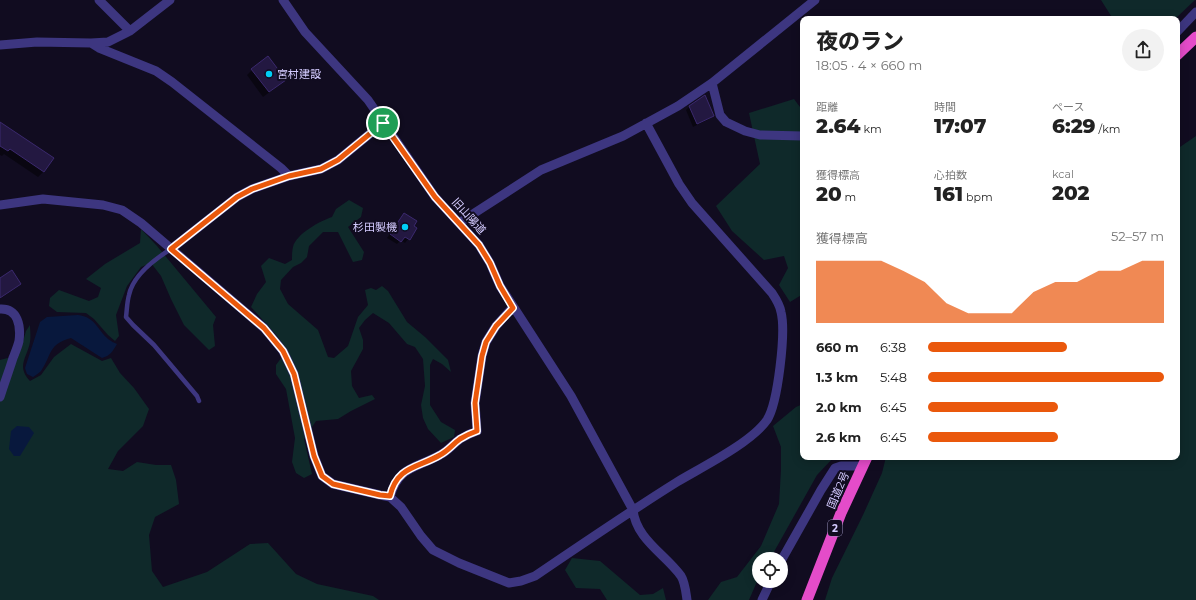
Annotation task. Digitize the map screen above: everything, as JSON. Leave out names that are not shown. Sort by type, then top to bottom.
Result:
[{"type":"highway","points":[[1180,52],[1196,37]]},
{"type":"highway","name":"国道2号","points":[[807,600],[864,462]]},
{"type":"street","points":[[98,0],[130,31]]},
{"type":"street","points":[[0,45],[37,42],[108,42],[130,31],[170,0]]},
{"type":"street","name":"旧山陽道","points":[[283,0],[306,32],[368,100],[435,197],[479,245],[513,308],[571,396],[633,510],[634,519],[646,540],[682,577],[687,600]]},
{"type":"street","points":[[459,222],[542,170],[623,136],[678,106],[712,83],[815,0]]},
{"type":"street","points":[[1180,29],[1196,12]]},
{"type":"street","points":[[91,43],[99,48],[156,71],[281,168],[289,176]]},
{"type":"street","points":[[712,83],[720,115],[726,122],[745,131],[760,135],[800,136]]},
{"type":"street","points":[[171,249],[237,197],[252,189],[289,176],[321,169],[338,160],[383,123]]},
{"type":"street","points":[[0,204],[43,199],[103,205],[122,210],[141,223],[264,328],[283,351],[294,374],[314,456],[322,476],[333,484],[390,496],[401,507],[421,536],[433,550],[466,566],[509,583],[522,581],[535,576],[633,510],[734,448],[755,432],[767,419],[773,406],[778,381],[783,332],[782,313],[778,304],[772,293],[692,203],[679,184],[646,123]]},
{"type":"street","points":[[390,496],[392,487],[406,470],[440,455],[460,439],[477,431],[475,403],[482,356],[486,342],[496,326],[513,308]]},
{"type":"street","points":[[0,309],[14,313],[18,318],[20,331],[19,341],[0,397]]},
{"type":"street","points":[[848,466],[852,460]]},
{"type":"street","points":[[786,552],[835,468],[864,462]]},
{"type":"street","points":[[762,600],[768,588]]},
{"type":"lane","points":[[171,249],[157,257],[146,267],[132,287],[129,294],[126,317],[132,325],[158,348],[197,396],[199,401]]},
{"type":"green space","points":[[1101,0],[1195,0],[1178,16],[1111,16]]},
{"type":"green space","points":[[794,99],[800,107],[800,296],[790,302],[779,285],[788,268],[784,256],[764,260],[732,231],[716,206],[760,164],[749,113]]},
{"type":"green space","points":[[1196,136],[1196,600],[825,600],[832,578],[882,473],[885,460],[1180,460],[1180,147]]},
{"type":"green space","points":[[349,200],[363,208],[361,217],[348,227],[364,252],[362,260],[353,262],[338,232],[323,232],[309,246],[307,257],[301,263],[293,267],[281,280],[280,289],[288,304],[318,330],[328,357],[334,358],[348,346],[358,317],[368,305],[365,290],[371,288],[376,290],[382,286],[388,291],[407,322],[425,337],[448,360],[451,372],[442,364],[433,359],[430,365],[430,405],[441,422],[455,430],[454,437],[441,443],[428,429],[423,418],[421,405],[425,386],[423,359],[415,347],[407,344],[389,323],[373,313],[359,328],[363,340],[363,349],[351,371],[352,386],[359,398],[372,395],[375,399],[338,419],[316,421],[304,439],[312,474],[304,478],[296,473],[292,462],[295,438],[286,389],[276,374],[276,365],[287,350],[277,336],[251,307],[257,294],[266,282],[261,266],[269,258],[285,264],[292,260],[293,247],[299,237],[315,225],[332,217],[336,209]]},
{"type":"green space","points":[[141,229],[216,317],[213,325],[215,346],[209,350],[184,325],[161,276],[151,263],[141,267],[127,286],[116,315],[119,336],[115,341],[94,319],[86,313],[57,312],[49,306],[50,298],[59,290],[89,301],[98,297],[101,288],[86,279],[105,264],[140,243]]},
{"type":"green space","points":[[30,325],[29,348],[23,366],[26,376],[30,381],[41,375],[54,357],[71,344],[102,361],[111,358],[120,373],[134,388],[149,409],[143,426],[118,451],[108,469],[123,471],[137,462],[156,465],[171,465],[176,480],[179,504],[155,517],[149,535],[152,571],[163,587],[207,572],[250,544],[268,543],[296,574],[317,584],[373,596],[379,600],[0,600],[0,360],[19,355],[26,331]]},
{"type":"green space","points":[[800,405],[800,460],[831,460],[817,475],[774,552],[756,552],[761,546],[779,504],[781,447],[773,426]]},
{"type":"green space","points":[[572,558],[600,561],[640,595],[653,594],[663,588],[666,600],[607,600],[600,589],[576,588],[565,570]]},
{"type":"green space","points":[[752,558],[752,588],[754,588],[749,600],[708,600],[721,582],[737,577]]},
{"type":"water","points":[[78,315],[88,318],[108,339],[117,344],[111,353],[102,358],[71,338],[58,343],[54,347],[41,371],[33,377],[27,374],[25,368],[40,322],[47,317]]},
{"type":"water","points":[[17,426],[29,427],[34,433],[20,456],[14,456],[9,449],[11,431]]},
{"type":"building","name":"宮村建設","points":[[268,56],[286,80],[269,92],[251,69]]},
{"type":"building","points":[[705,95],[714,116],[697,124],[689,106]]},
{"type":"building","points":[[0,122],[54,158],[44,172],[10,149],[8,151],[0,146]]},
{"type":"building","name":"杉田製機","points":[[404,213],[417,221],[414,226],[417,228],[410,240],[405,237],[401,242],[390,234]]},
{"type":"building","points":[[12,270],[21,284],[0,298],[0,278]]},
{"type":"place","name":"宮村建設","points":[[269,74]]},
{"type":"place","name":"杉田製機","points":[[405,227]]},
{"type":"route","points":[[383,123],[435,197],[479,245],[513,308],[496,326],[486,342],[482,356],[475,403],[477,431],[460,439],[440,455],[406,470],[392,487],[390,496],[333,484],[322,476],[314,456],[294,374],[283,351],[264,328],[171,249],[237,197],[252,189],[289,176],[321,169],[338,160],[383,123]]}]
